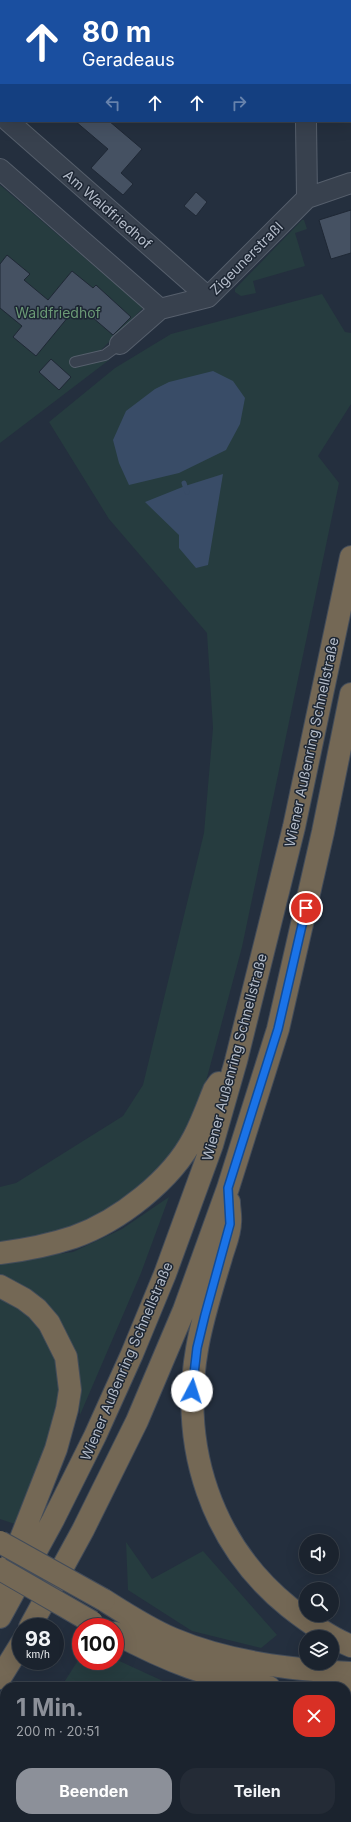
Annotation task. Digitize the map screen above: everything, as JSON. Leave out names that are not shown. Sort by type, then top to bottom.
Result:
[{"type":"highway","name":"Wiener Außenring Schnellstraße","points":[[3,1613],[54,1520],[95,1436],[135,1347],[165,1274],[212,1144],[236,1061],[294,827],[351,557]]},
{"type":"highway","name":"Wiener Außenring Schnellstraße","points":[[35,1618],[83,1530],[137,1421],[184,1310],[228,1188],[278,1029],[323,832],[351,694]]},
{"type":"highway","points":[[0,1253],[47,1245],[75,1236],[97,1227],[121,1213],[144,1196],[166,1175],[184,1153],[194,1138],[214,1090],[236,1061]]},
{"type":"highway","points":[[228,1188],[230,1224],[205,1315],[193,1378],[191,1404],[194,1432],[204,1482],[223,1527],[239,1554],[273,1594],[298,1615],[322,1631],[351,1646]]},
{"type":"highway","points":[[0,1286],[24,1299],[37,1309],[49,1323],[66,1357],[70,1390],[67,1409],[56,1450],[9,1569],[3,1613]]},
{"type":"highway","points":[[0,1542],[171,1638],[224,1657],[296,1669],[351,1673]]},
{"type":"highway","points":[[0,1569],[86,1618]]},
{"type":"highway","points":[[124,1637],[187,1667],[239,1682]]},
{"type":"highway","points":[[0,1678],[12,1659]]},
{"type":"street","name":"Am Waldfriedhof","points":[[9,122],[208,297]]},
{"type":"street","points":[[306,122],[307,198]]},
{"type":"street","points":[[0,169],[160,309]]},
{"type":"street","name":"Zigeunerstraßl","points":[[120,344],[160,309],[208,297],[307,198],[351,183]]},
{"type":"lane","points":[[75,362],[105,355],[120,344]]},
{"type":"green space","name":"Waldfriedhof","points":[[0,185],[143,308],[101,350],[109,360],[0,443]]},
{"type":"green space","points":[[302,220],[304,220],[307,229],[295,233],[305,266],[253,281],[256,293],[241,296],[235,292],[235,289]]},
{"type":"green space","points":[[322,294],[345,332],[351,333],[351,404],[318,456],[339,483],[242,947],[205,1085],[182,1144],[134,1195],[78,1226],[31,1240],[0,1243],[0,1187],[16,1183],[123,1116],[143,1085],[204,833],[213,728],[207,633],[109,519],[49,422],[115,368],[171,334]]},
{"type":"green space","points":[[169,1197],[141,1273],[80,1415],[75,1358],[0,1276],[0,1262],[73,1252],[122,1229]]},
{"type":"green space","points":[[0,1297],[25,1310],[39,1327],[53,1349],[61,1381],[54,1423],[36,1479],[15,1524],[0,1519]]},
{"type":"green space","points":[[126,1542],[152,1579],[203,1551],[277,1635],[261,1648],[192,1631],[128,1590]]},
{"type":"green space","points":[[124,1663],[165,1682],[64,1682],[72,1670],[124,1670]]},
{"type":"water","points":[[213,371],[233,381],[245,398],[240,424],[226,450],[179,473],[129,485],[119,463],[113,440],[126,411],[155,389],[169,382]]},
{"type":"water","points":[[223,474],[208,565],[196,568],[179,548],[179,535],[145,502],[185,486]]},
{"type":"building","points":[[76,122],[110,122],[142,149],[121,173],[133,184],[123,195],[91,168],[108,149]]},
{"type":"building","points":[[196,192],[207,202],[196,216],[184,206]]},
{"type":"building","points":[[351,210],[351,253],[331,259],[319,220]]},
{"type":"building","points":[[7,255],[30,274],[24,280],[48,300],[72,271],[93,288],[96,285],[131,317],[113,335],[78,305],[36,356],[13,337],[22,326],[0,308],[0,264]]},
{"type":"building","points":[[51,359],[71,377],[59,390],[39,372]]},
{"type":"waterway","points":[[184,483],[187,492]]},
{"type":"route","points":[[192,1391],[197,1348],[230,1224],[228,1188],[278,1029],[306,908]]}]
